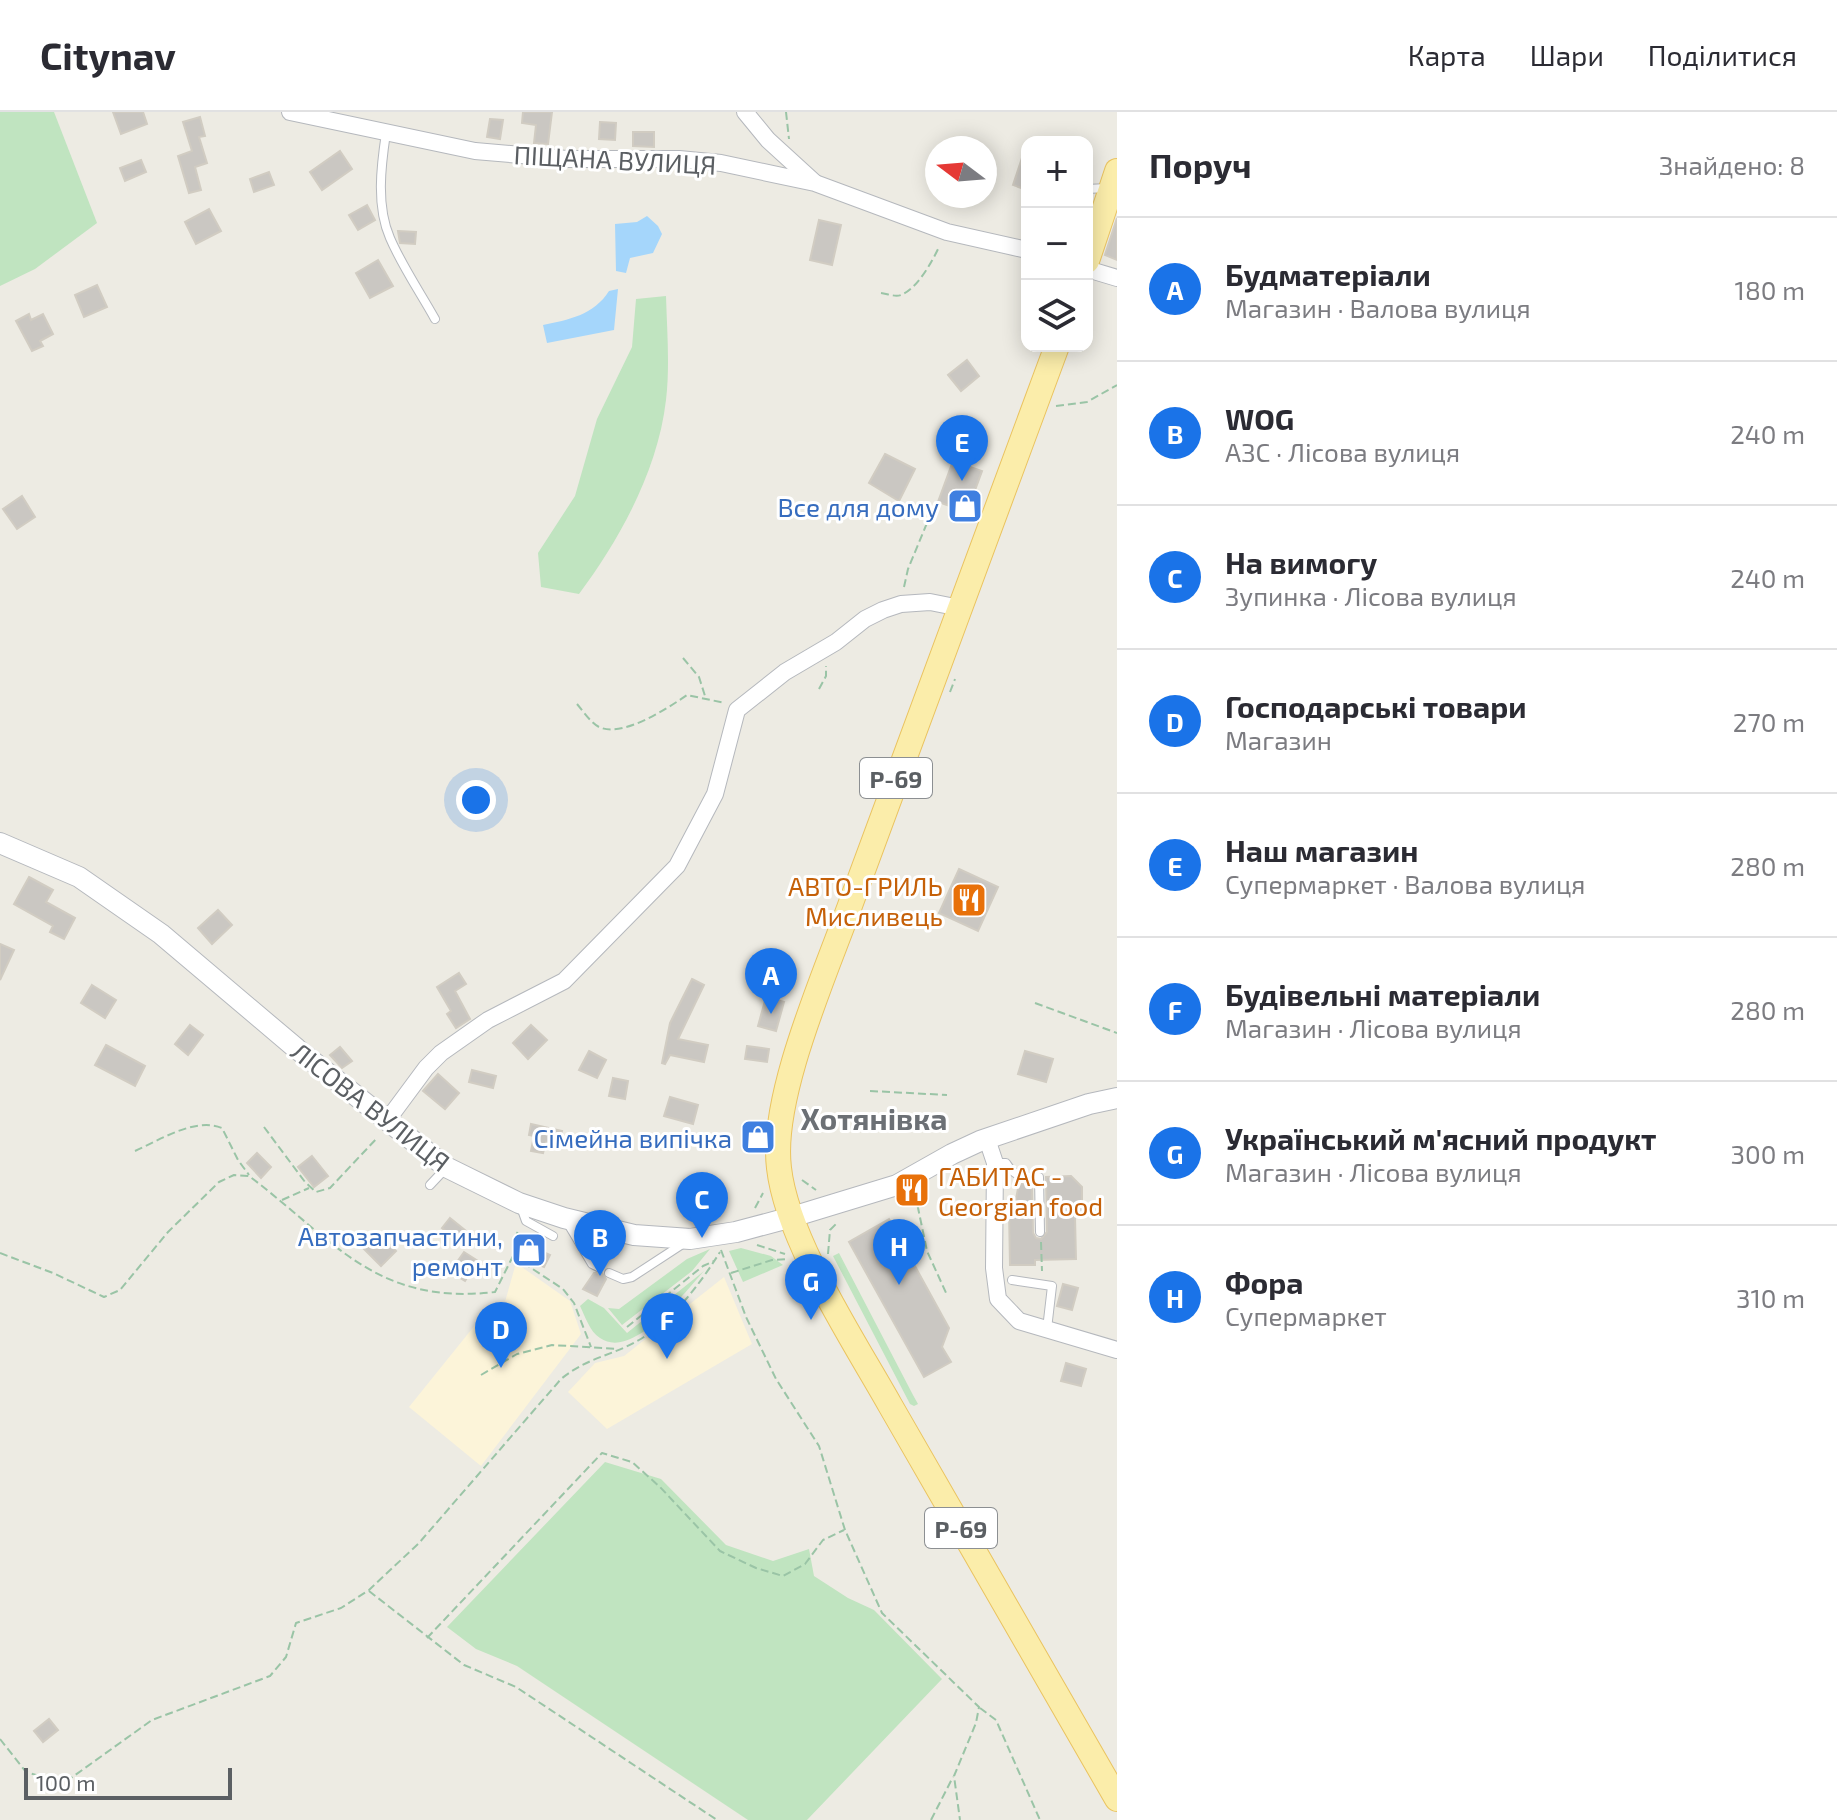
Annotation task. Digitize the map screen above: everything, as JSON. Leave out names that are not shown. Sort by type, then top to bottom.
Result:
[{"type":"main road","points":[[1093,243],[1114,179]]},
{"type":"main road","name":"Р-69","points":[[1055,352],[802,1040],[784,1102],[777,1144],[779,1172],[808,1256],[1117,1799]]},
{"type":"street","name":"ПІЩАНА ВУЛИЦЯ","points":[[290,112],[475,151],[552,158],[721,163],[815,183],[947,232],[1021,249]]},
{"type":"street","points":[[745,112],[768,140],[815,183]]},
{"type":"street","points":[[1093,271],[1117,278]]},
{"type":"street","points":[[386,1122],[441,1053],[488,1020],[564,981],[677,866],[715,794],[737,710],[785,672],[825,649],[865,619],[901,604],[930,602],[960,608]]},
{"type":"street","name":"ЛІСОВА ВУЛИЦЯ","points":[[0,843],[79,877],[161,934],[386,1122],[446,1167],[519,1203],[559,1227],[690,1239],[722,1245],[792,1217],[897,1185],[952,1154],[987,1139],[1089,1104],[1117,1098]]},
{"type":"street","points":[[987,1139],[995,1163],[994,1268],[998,1299],[1019,1321],[1117,1350]]},
{"type":"lane","points":[[386,132],[381,167],[382,205],[389,235],[435,319]]},
{"type":"lane","points":[[1093,187],[1114,179]]},
{"type":"lane","points":[[995,1163],[1006,1163],[1016,1175],[1039,1177],[1040,1232]]},
{"type":"lane","points":[[430,1185],[446,1167]]},
{"type":"lane","points":[[559,1227],[598,1267]]},
{"type":"lane","points":[[609,1273],[623,1279],[632,1277],[690,1239]]},
{"type":"lane","points":[[1012,1280],[1052,1286],[1047,1330]]},
{"type":"path","points":[[881,293],[904,294],[935,256],[947,232]]},
{"type":"path","points":[[1049,409],[1087,402],[1117,385]]},
{"type":"path","points":[[901,604],[908,569],[927,523]]},
{"type":"path","points":[[819,689],[826,676],[825,649]]},
{"type":"path","points":[[683,658],[699,677],[705,697]]},
{"type":"path","points":[[949,694],[956,668]]},
{"type":"path","points":[[577,704],[597,726],[610,730],[646,720],[687,695],[721,700],[737,710]]},
{"type":"path","points":[[1035,1003],[1117,1033]]},
{"type":"path","points":[[870,1091],[947,1095]]},
{"type":"path","points":[[264,1127],[316,1192],[330,1188],[374,1143],[386,1122]]},
{"type":"path","points":[[135,1151],[194,1126],[222,1128],[249,1176],[349,1258],[378,1276],[412,1289],[446,1293],[495,1292],[513,1256],[519,1225],[519,1203]]},
{"type":"path","points":[[0,1253],[104,1297],[120,1290],[168,1232],[219,1182],[234,1175],[249,1176]]},
{"type":"path","points":[[801,1179],[819,1191]]},
{"type":"path","points":[[897,1185],[917,1203],[927,1251],[947,1295]]},
{"type":"path","points":[[281,1201],[311,1188]]},
{"type":"path","points":[[751,1213],[766,1188]]},
{"type":"path","points":[[828,1255],[830,1230]]},
{"type":"path","points":[[1040,1232],[1043,1284]]},
{"type":"path","points":[[0,1739],[26,1772],[64,1783],[152,1720],[270,1676],[286,1657],[296,1623],[341,1608],[369,1590],[419,1543],[561,1379],[579,1364],[638,1340],[655,1328],[682,1302],[715,1260],[722,1245]]},
{"type":"path","points":[[722,1245],[746,1317],[776,1379],[819,1446],[845,1530],[882,1613],[996,1720],[1040,1820]]},
{"type":"path","points":[[730,1273],[772,1260],[792,1258],[752,1245]]},
{"type":"path","points":[[513,1256],[563,1289],[574,1303],[591,1349]]},
{"type":"path","points":[[627,1327],[703,1266],[715,1260]]},
{"type":"path","points":[[481,1375],[517,1354],[552,1345],[619,1349]]},
{"type":"path","points":[[427,1638],[602,1453],[632,1462],[720,1551],[756,1568],[783,1576],[805,1564],[823,1540],[845,1530]]},
{"type":"path","points":[[369,1590],[464,1665],[516,1687],[717,1820]]},
{"type":"path","points":[[931,1820],[954,1776],[976,1723],[979,1707]]},
{"type":"path","points":[[954,1776],[960,1820]]},
{"type":"shaded area","points":[[516,1263],[570,1301],[581,1334],[481,1466],[409,1407],[492,1304],[505,1302]]},
{"type":"shaded area","points":[[724,1277],[752,1344],[607,1429],[568,1392],[595,1363],[624,1356]]},
{"type":"green space","points":[[0,112],[54,112],[97,223],[35,269],[0,286]]},
{"type":"green space","points":[[666,296],[666,400],[662,426],[646,478],[609,550],[579,594],[541,587],[538,553],[575,496],[597,419],[632,347],[636,299]]},
{"type":"green space","points":[[741,1248],[771,1256],[783,1265],[743,1282],[729,1251]]},
{"type":"green space","points":[[710,1249],[692,1271],[622,1325],[608,1308],[619,1309],[687,1259]]},
{"type":"green space","points":[[839,1253],[918,1404],[910,1404],[833,1256]]},
{"type":"green space","points":[[704,1271],[657,1321],[628,1340],[613,1343],[600,1338],[580,1306],[588,1299],[604,1308],[627,1333]]},
{"type":"green space","points":[[605,1462],[661,1479],[726,1545],[773,1561],[809,1549],[814,1576],[874,1610],[942,1679],[807,1820],[748,1820],[517,1666],[476,1649],[447,1627]]},
{"type":"water","points":[[647,216],[662,234],[653,253],[630,258],[626,273],[616,271],[615,224],[637,222]]},
{"type":"water","points":[[618,289],[614,330],[547,343],[543,325],[580,315],[596,306],[609,291]]},
{"type":"building","points":[[113,112],[143,112],[147,124],[121,134]]},
{"type":"building","points":[[523,112],[552,112],[548,144],[534,143],[536,125],[522,123]]},
{"type":"building","points":[[200,117],[205,136],[199,137],[207,163],[195,167],[201,190],[189,193],[178,156],[192,151],[183,122]]},
{"type":"building","points":[[490,119],[503,120],[500,139],[487,137]]},
{"type":"building","points":[[600,122],[616,123],[615,140],[599,139]]},
{"type":"building","points":[[633,132],[654,132],[654,147],[633,146]]},
{"type":"building","points":[[340,151],[352,169],[322,190],[310,172]]},
{"type":"building","points":[[141,160],[146,172],[125,181],[120,168]]},
{"type":"building","points":[[1021,161],[1021,188],[1013,185]]},
{"type":"building","points":[[269,172],[274,185],[254,192],[250,179]]},
{"type":"building","points":[[367,205],[375,220],[358,230],[349,215]]},
{"type":"building","points":[[209,209],[221,231],[196,244],[185,222]]},
{"type":"building","points":[[1117,218],[1117,260],[1105,255]]},
{"type":"building","points":[[819,220],[841,225],[832,265],[810,260]]},
{"type":"building","points":[[398,231],[416,232],[415,244],[400,243]]},
{"type":"building","points":[[378,260],[393,286],[370,298],[356,273]]},
{"type":"building","points":[[97,285],[107,307],[84,317],[75,295]]},
{"type":"building","points":[[29,314],[31,320],[43,314],[53,334],[40,341],[43,346],[32,351],[16,321]]},
{"type":"building","points":[[967,360],[979,376],[961,391],[948,375]]},
{"type":"building","points":[[885,454],[915,469],[899,501],[869,483]]},
{"type":"building","points":[[953,461],[982,471],[967,512],[938,502]]},
{"type":"building","points":[[22,496],[35,517],[17,529],[3,509]]},
{"type":"building","name":"АВТО-ГРИЛЬ Мисливець","points":[[959,869],[998,887],[978,931],[939,913]]},
{"type":"building","points":[[29,877],[53,890],[46,902],[75,918],[64,939],[50,932],[53,926],[14,904]]},
{"type":"building","points":[[218,910],[232,925],[212,944],[198,928]]},
{"type":"building","points":[[0,944],[14,950],[0,980]]},
{"type":"building","points":[[459,973],[466,984],[455,991],[470,1019],[456,1028],[447,1014],[451,1011],[437,987]]},
{"type":"building","points":[[692,979],[704,985],[678,1039],[708,1045],[704,1062],[670,1055],[665,1064],[662,1063],[670,1023]]},
{"type":"building","points":[[92,985],[116,1000],[105,1018],[81,1003]]},
{"type":"building","points":[[766,997],[784,1002],[776,1031],[758,1026]]},
{"type":"building","points":[[190,1025],[203,1035],[188,1055],[175,1044]]},
{"type":"building","points":[[531,1025],[547,1040],[528,1059],[513,1043]]},
{"type":"building","points":[[106,1045],[145,1066],[135,1086],[95,1065]]},
{"type":"building","points":[[747,1046],[769,1049],[767,1062],[745,1059]]},
{"type":"building","points":[[340,1047],[352,1061],[342,1068],[330,1055]]},
{"type":"building","points":[[589,1051],[606,1060],[597,1078],[579,1070]]},
{"type":"building","points":[[1025,1051],[1053,1059],[1046,1082],[1018,1074]]},
{"type":"building","points":[[472,1070],[496,1076],[493,1088],[469,1082]]},
{"type":"building","points":[[438,1074],[459,1093],[445,1109],[423,1091]]},
{"type":"building","points":[[613,1078],[628,1081],[625,1099],[609,1096]]},
{"type":"building","points":[[670,1097],[698,1105],[693,1124],[664,1116]]},
{"type":"building","points":[[531,1124],[562,1131],[558,1145],[546,1142],[543,1153],[531,1151],[534,1136],[529,1135]]},
{"type":"building","points":[[257,1153],[271,1167],[261,1178],[247,1163]]},
{"type":"building","points":[[312,1156],[328,1176],[314,1187],[298,1167]]},
{"type":"building","points":[[1071,1176],[1082,1187],[1082,1217],[1075,1217],[1076,1259],[1035,1260],[1035,1265],[1010,1265],[1009,1210],[1014,1210],[1019,1183],[1032,1185],[1033,1233],[1041,1239],[1047,1232],[1046,1177]]},
{"type":"building","points":[[450,1218],[466,1231],[458,1241],[442,1228]]},
{"type":"building","points":[[889,1219],[949,1328],[942,1347],[951,1362],[924,1377],[849,1242]]},
{"type":"building","points":[[378,1233],[396,1251],[381,1266],[363,1248]]},
{"type":"building","name":"Автозапчастини, ремонт","points":[[521,1242],[550,1255],[544,1267],[515,1255]]},
{"type":"building","points":[[464,1252],[478,1261],[465,1281],[450,1272]]},
{"type":"building","points":[[594,1273],[602,1273],[606,1279],[597,1296],[583,1289]]},
{"type":"building","points":[[1063,1284],[1078,1288],[1072,1310],[1057,1306]]},
{"type":"building","points":[[1066,1363],[1086,1369],[1081,1386],[1061,1381]]},
{"type":"building","points":[[49,1719],[58,1730],[43,1742],[34,1731]]},
{"type":"place","name":"Наш магазин","points":[[962,481]]},
{"type":"place","name":"Все для дому","points":[[965,506]]},
{"type":"place","name":"АВТО-ГРИЛЬ Мисливець","points":[[969,900]]},
{"type":"place","name":"Будматеріали","points":[[771,1014]]},
{"type":"place","name":"Сімейна випічка","points":[[758,1137]]},
{"type":"place","name":"ГАБИТАС - Georgian food","points":[[912,1190]]},
{"type":"place","name":"На вимогу","points":[[702,1238]]},
{"type":"place","name":"Автозапчастини, ремонт","points":[[529,1250]]},
{"type":"place","name":"WOG","points":[[600,1276]]},
{"type":"place","name":"Фора","points":[[899,1285]]},
{"type":"place","name":"Український м'ясний продукт","points":[[811,1320]]},
{"type":"place","name":"Будівельні матеріали","points":[[667,1359]]},
{"type":"place","name":"Господарські товари","points":[[501,1368]]},
{"type":"district","name":"Хотянівка","points":[[874,1118]]}]
